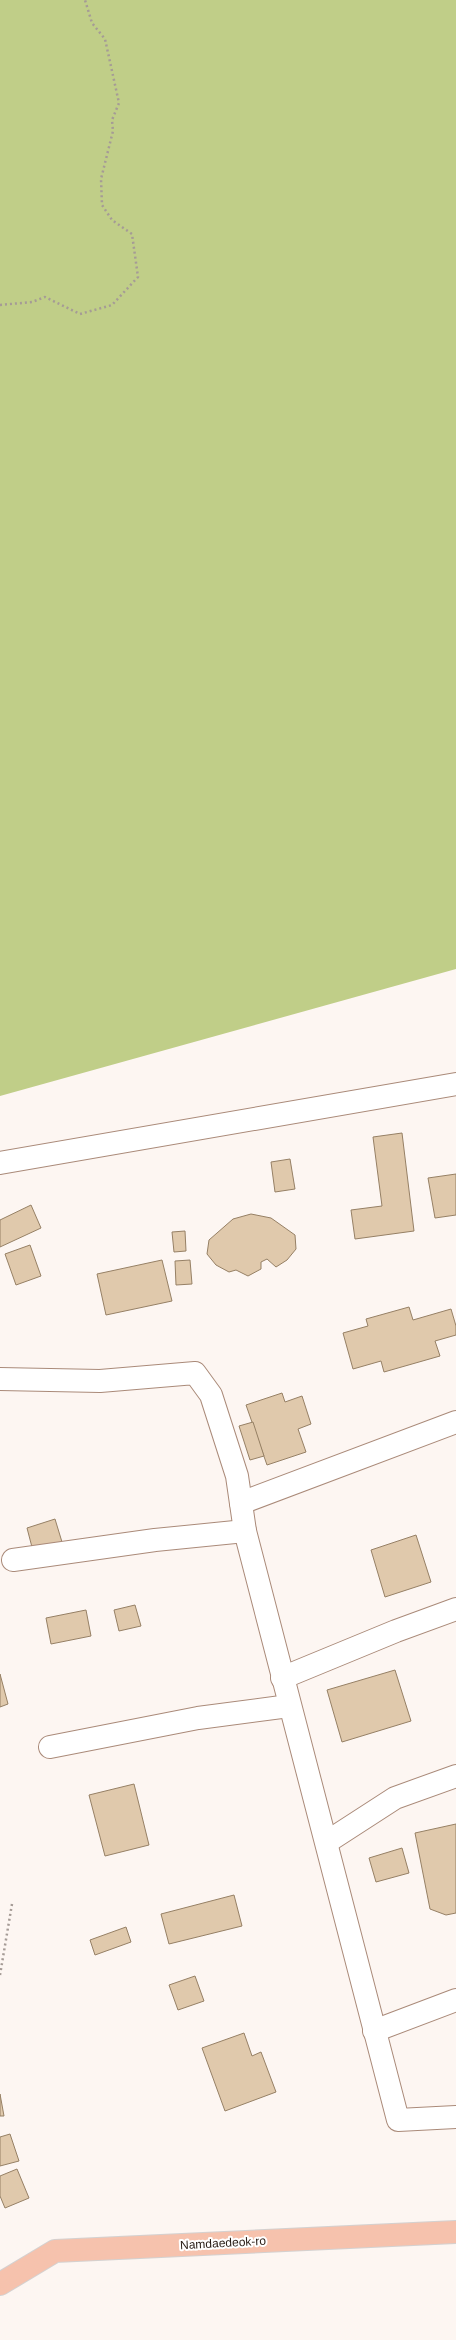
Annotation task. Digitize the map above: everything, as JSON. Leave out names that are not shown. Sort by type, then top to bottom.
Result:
[{"type":"main road","name":"Namdaedeok-ro","points":[[0,2284],[56,2251],[456,2232]]},
{"type":"street","points":[[0,1163],[456,1084]]},
{"type":"street","points":[[0,1379],[100,1381],[195,1372],[211,1395],[237,1476],[245,1531],[289,1706],[327,1842],[374,2031],[398,2120],[456,2117]]},
{"type":"street","points":[[241,1503],[456,1422]]},
{"type":"street","points":[[13,1560],[155,1540],[245,1531]]},
{"type":"street","points":[[282,1678],[396,1631],[456,1609]]},
{"type":"street","points":[[50,1747],[198,1718],[289,1706]]},
{"type":"street","points":[[327,1842],[395,1798],[456,1776]]},
{"type":"street","points":[[374,2031],[456,2000]]},
{"type":"path","points":[[0,305],[32,302],[45,297],[80,314],[112,305],[138,277],[132,234],[112,220],[102,205],[101,179],[113,131],[112,120],[119,103],[105,39],[92,23],[85,0]]},
{"type":"path","points":[[0,1975],[12,1904]]},
{"type":"green space","points":[[0,0],[456,0],[456,969],[0,1096]]},
{"type":"building","points":[[402,1133],[414,1231],[355,1239],[351,1210],[382,1206],[373,1137]]},
{"type":"building","points":[[290,1159],[295,1189],[275,1192],[271,1162]]},
{"type":"building","points":[[456,1174],[456,1215],[435,1218],[428,1178]]},
{"type":"building","points":[[31,1205],[41,1228],[0,1247],[0,1220]]},
{"type":"building","points":[[251,1214],[271,1218],[295,1235],[296,1249],[287,1260],[276,1267],[267,1259],[261,1262],[261,1269],[248,1276],[236,1270],[229,1272],[216,1265],[207,1254],[209,1240],[233,1219]]},
{"type":"building","points":[[185,1231],[186,1251],[174,1252],[172,1232]]},
{"type":"building","points":[[30,1245],[41,1276],[16,1285],[5,1254]]},
{"type":"building","points":[[162,1260],[172,1301],[106,1315],[97,1274]]},
{"type":"building","points":[[190,1260],[192,1284],[176,1285],[175,1261]]},
{"type":"building","points":[[409,1307],[413,1320],[451,1309],[456,1326],[456,1335],[435,1341],[440,1356],[384,1372],[381,1361],[353,1369],[343,1333],[368,1326],[366,1319]]},
{"type":"building","points":[[282,1393],[285,1402],[302,1396],[311,1424],[298,1429],[306,1452],[267,1465],[246,1405]]},
{"type":"building","points":[[253,1422],[264,1456],[250,1460],[239,1426]]},
{"type":"building","points":[[55,1519],[62,1542],[33,1551],[27,1528]]},
{"type":"building","points":[[416,1535],[431,1582],[385,1597],[371,1550]]},
{"type":"building","points":[[135,1605],[141,1626],[119,1631],[114,1610]]},
{"type":"building","points":[[86,1610],[91,1636],[51,1644],[46,1618]]},
{"type":"building","points":[[395,1670],[411,1721],[342,1742],[327,1690]]},
{"type":"building","points":[[0,1674],[8,1704],[0,1707]]},
{"type":"building","points":[[134,1784],[149,1845],[105,1856],[89,1795]]},
{"type":"building","points":[[456,1824],[456,1913],[446,1915],[430,1909],[415,1833]]},
{"type":"building","points":[[402,1848],[409,1873],[376,1882],[369,1858]]},
{"type":"building","points":[[234,1895],[242,1926],[169,1944],[161,1914]]},
{"type":"building","points":[[126,1927],[131,1942],[95,1955],[90,1940]]},
{"type":"building","points":[[195,1976],[204,2001],[178,2010],[169,1985]]},
{"type":"building","points":[[244,2033],[252,2056],[261,2052],[276,2092],[225,2111],[202,2048]]},
{"type":"building","points":[[0,2094],[4,2116],[0,2116]]},
{"type":"building","points":[[10,2134],[19,2161],[0,2166],[0,2137]]},
{"type":"building","points":[[17,2169],[29,2198],[5,2208],[0,2196],[0,2176]]}]
